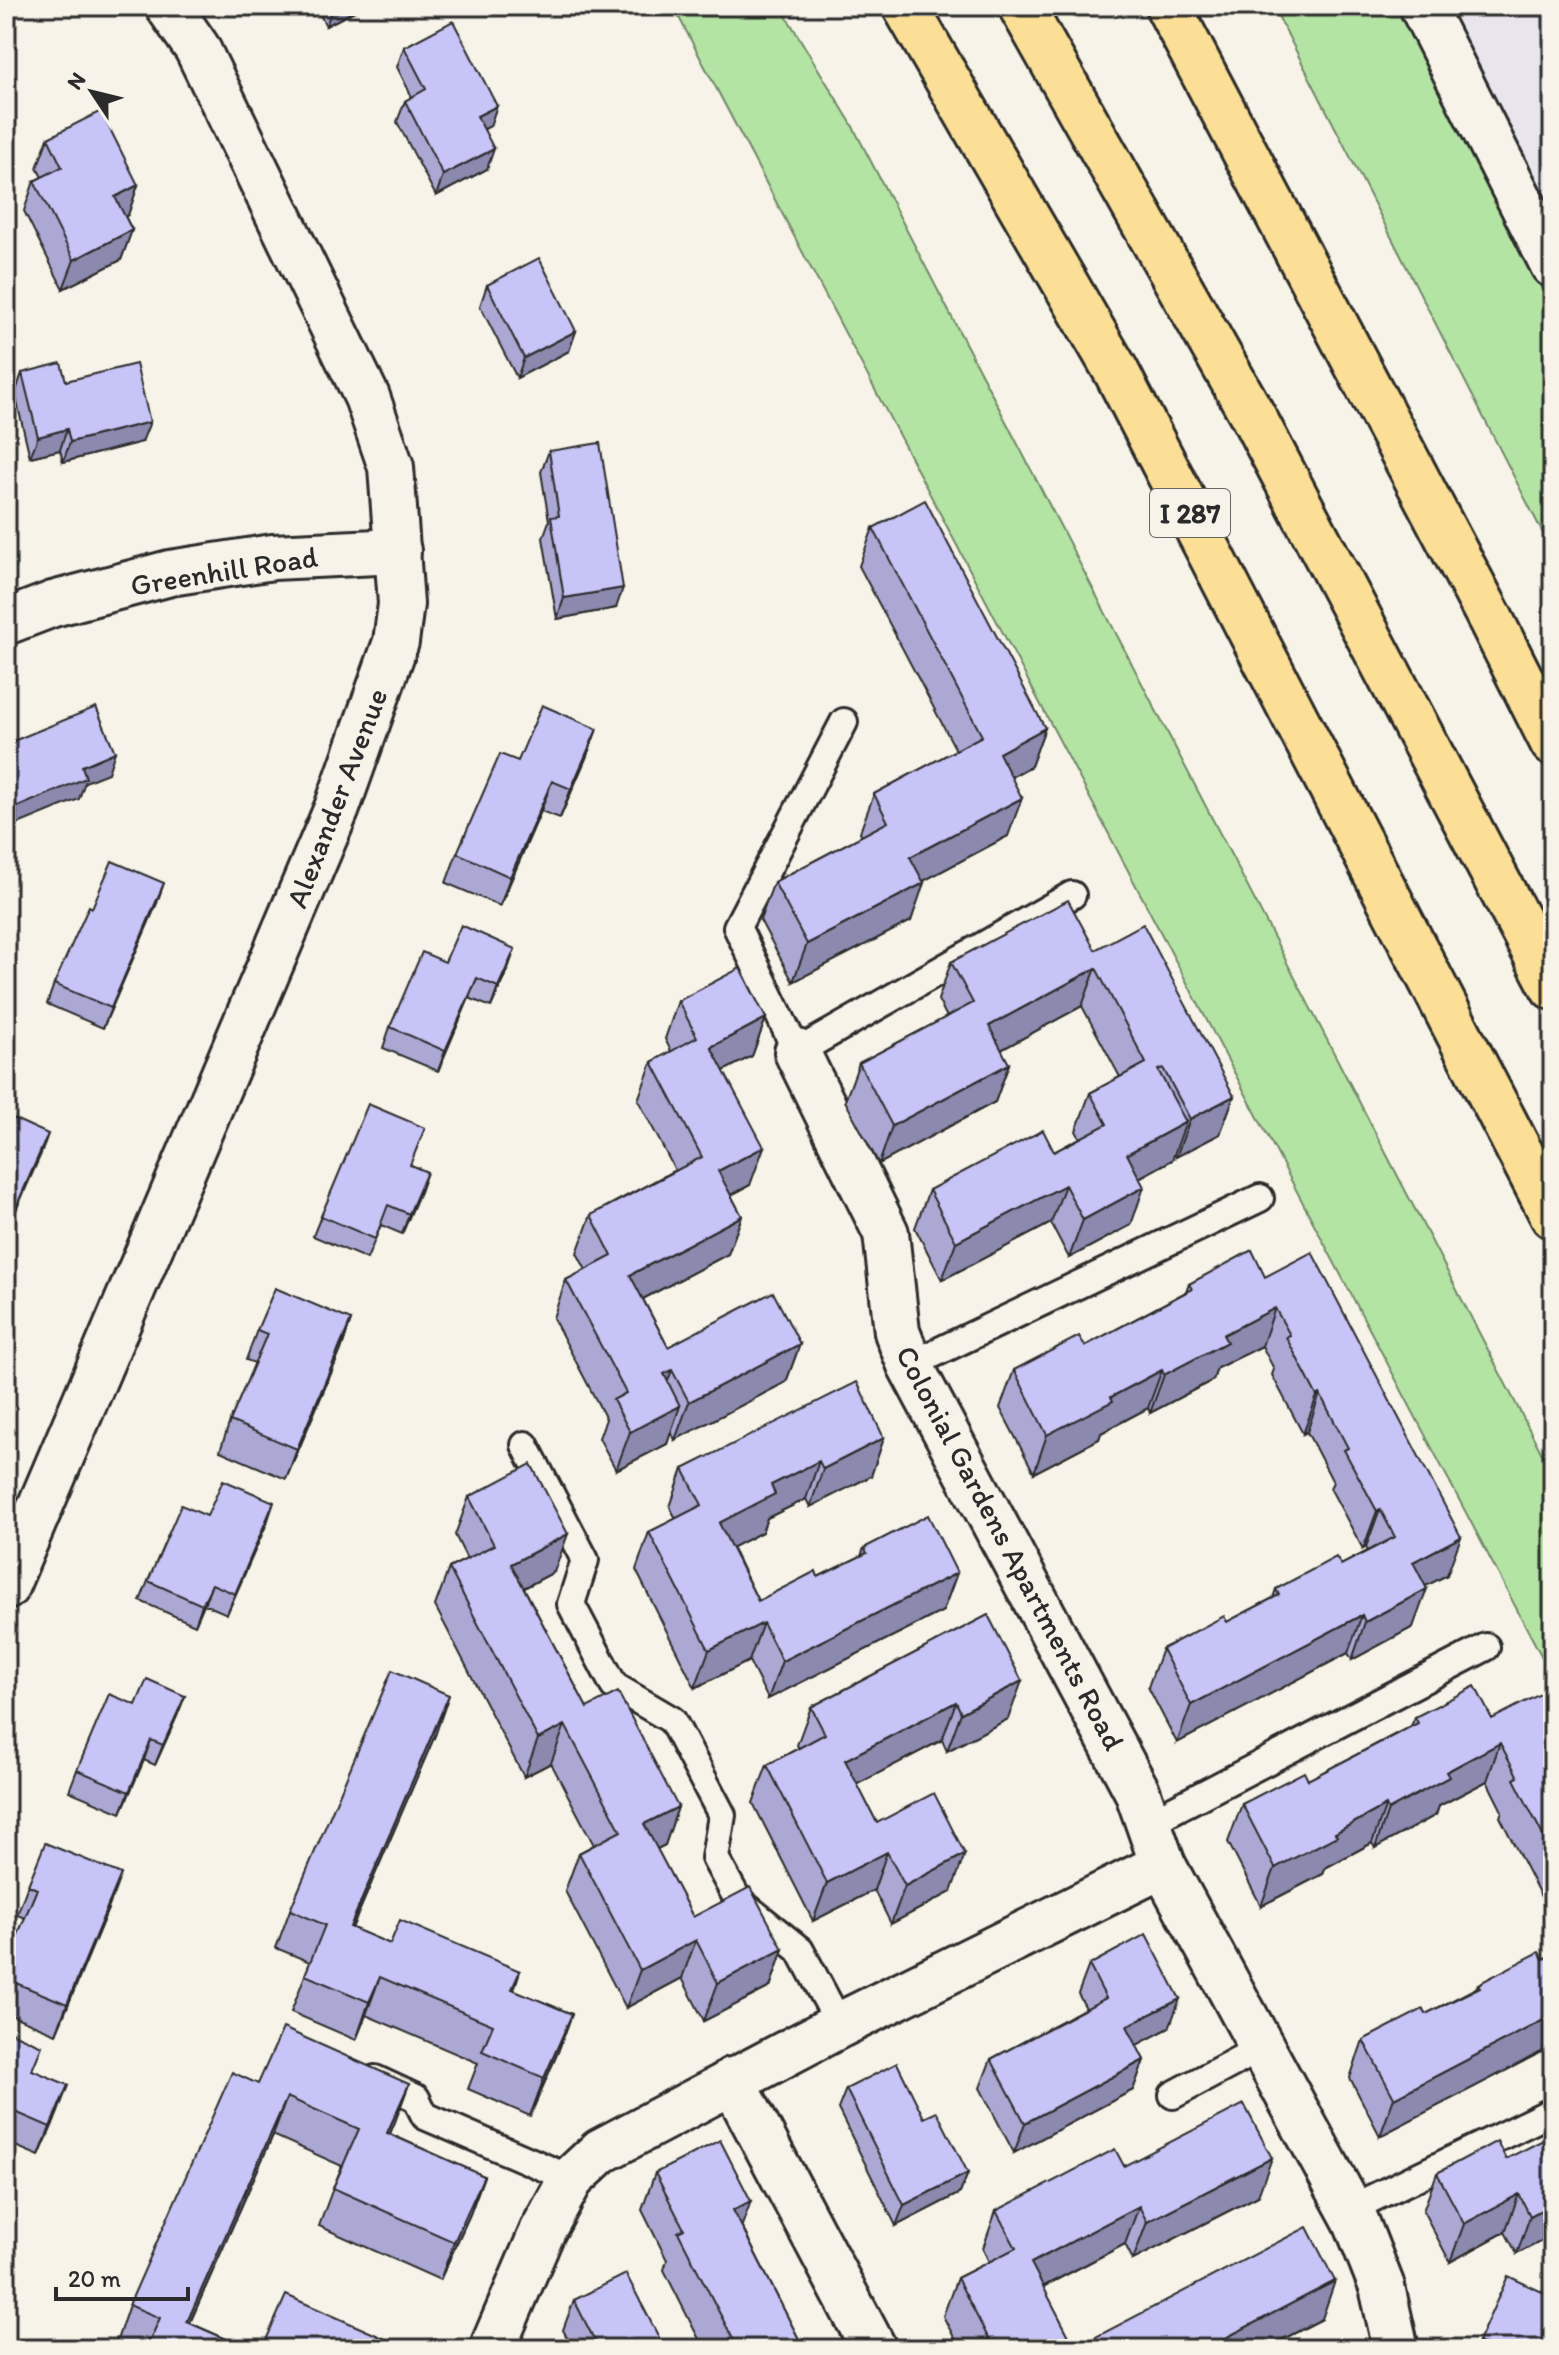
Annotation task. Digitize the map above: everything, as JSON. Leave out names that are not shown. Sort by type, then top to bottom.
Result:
[{"type":"highway","name":"I 287","points":[[905,6],[1116,371],[1553,1216]]},
{"type":"highway","points":[[1021,6],[1253,416],[1553,987]]},
{"type":"highway","points":[[1168,6],[1553,743]]},
{"type":"street","name":"Alexander Avenue","points":[[6,1587],[337,808],[396,642],[401,604],[391,467],[367,397],[197,48],[168,6]]},
{"type":"street","points":[[1422,6],[1547,241]]},
{"type":"street","name":"Greenhill Road","points":[[6,622],[53,604],[170,573],[273,557],[398,551]]},
{"type":"street","name":"Colonial Gardens Apartments Road","points":[[797,1052],[886,1233],[897,1332],[910,1365],[1137,1791],[1163,1865],[1350,2209],[1382,2287],[1396,2349]]},
{"type":"street","points":[[492,2349],[543,2230],[571,2179],[601,2151],[840,2025],[1163,1865]]},
{"type":"street","points":[[732,2080],[874,2349]]},
{"type":"lane","points":[[844,722],[737,927],[797,1052],[1072,895]]},
{"type":"lane","points":[[910,1365],[1260,1198]]},
{"type":"lane","points":[[525,1445],[585,1560],[571,1604],[614,1686],[672,1720],[722,1815],[715,1858],[738,1900],[800,1950],[840,2025]]},
{"type":"lane","points":[[1148,1823],[1486,1647]]},
{"type":"lane","points":[[1173,2095],[1263,2047]]},
{"type":"lane","points":[[350,2068],[416,2098],[425,2116],[571,2179]]},
{"type":"lane","points":[[1350,2209],[1553,2111]]},
{"type":"shaded area","points":[[1401,6],[1553,6],[1553,264]]},
{"type":"green space","points":[[673,6],[780,6],[851,123],[1553,1475],[1553,1678]]},
{"type":"green space","points":[[1273,6],[1401,6],[1553,264],[1553,553]]},
{"type":"building","points":[[453,21],[497,106],[477,116],[494,149],[443,175],[405,101],[426,89],[404,47]]},
{"type":"building","points":[[101,111],[138,185],[115,197],[132,230],[74,260],[34,181],[62,167],[48,138]]},
{"type":"building","points":[[539,258],[576,331],[524,358],[487,285]]},
{"type":"building","points":[[61,363],[66,381],[136,364],[150,422],[70,442],[67,429],[38,437],[22,373]]},
{"type":"building","points":[[600,443],[623,588],[564,598],[551,517],[559,516],[549,451]]},
{"type":"building","points":[[925,500],[1045,728],[999,753],[1022,798],[910,857],[924,883],[807,944],[774,882],[888,822],[874,794],[982,736],[873,528]]},
{"type":"building","points":[[542,705],[597,729],[571,789],[552,781],[510,877],[457,853],[500,754],[518,761]]},
{"type":"building","points":[[96,707],[115,752],[82,766],[86,778],[6,812],[6,744]]},
{"type":"building","points":[[112,861],[164,883],[111,1008],[54,984]]},
{"type":"building","points":[[1068,900],[1095,950],[1143,924],[1234,1096],[1190,1119],[1163,1068],[1158,1070],[1186,1122],[1127,1154],[1144,1187],[1083,1220],[1065,1185],[956,1242],[929,1190],[1043,1130],[1054,1152],[1107,1124],[1090,1093],[1146,1063],[1096,968],[989,1026],[1009,1064],[892,1126],[859,1063],[973,1003],[951,962]]},
{"type":"building","points":[[461,925],[515,949],[498,987],[477,978],[445,1051],[390,1027],[422,952],[445,962]]},
{"type":"building","points":[[740,968],[766,1018],[711,1047],[764,1147],[718,1171],[742,1216],[630,1275],[668,1347],[773,1292],[800,1344],[689,1402],[672,1370],[664,1374],[680,1406],[630,1432],[613,1400],[626,1393],[566,1280],[612,1256],[591,1215],[702,1157],[652,1062],[697,1037],[678,1001]]},
{"type":"building","points":[[368,1104],[425,1128],[410,1165],[427,1172],[409,1214],[388,1205],[375,1239],[321,1216]]},
{"type":"building","points":[[6,1115],[48,1134],[6,1230]]},
{"type":"building","points":[[1252,1250],[1265,1277],[1312,1252],[1461,1537],[1413,1562],[1427,1589],[1365,1622],[1362,1615],[1191,1705],[1162,1649],[1224,1616],[1227,1622],[1279,1595],[1276,1589],[1336,1557],[1341,1565],[1395,1537],[1344,1450],[1348,1448],[1286,1337],[1290,1335],[1275,1308],[1223,1335],[1227,1342],[1164,1375],[1162,1370],[1111,1397],[1113,1401],[1047,1435],[1014,1370],[1079,1336],[1085,1346],[1192,1289],[1189,1284]]},
{"type":"building","points":[[275,1288],[351,1320],[297,1449],[230,1421],[267,1334],[257,1330]]},
{"type":"building","points":[[857,1382],[884,1438],[823,1469],[819,1461],[771,1485],[775,1494],[719,1523],[758,1601],[816,1571],[818,1577],[867,1553],[864,1548],[928,1515],[957,1573],[782,1661],[763,1623],[709,1650],[649,1532],[702,1505],[683,1469]]},
{"type":"building","points":[[531,1464],[568,1534],[511,1564],[587,1708],[618,1692],[678,1807],[644,1824],[693,1917],[750,1887],[783,1949],[718,1983],[696,1940],[640,1970],[579,1853],[621,1831],[565,1725],[538,1739],[449,1568],[494,1545],[469,1497]]},
{"type":"building","points":[[223,1480],[274,1502],[235,1594],[212,1584],[202,1605],[148,1581],[181,1505],[207,1516]]},
{"type":"building","points":[[988,1615],[1022,1681],[961,1713],[956,1702],[845,1760],[877,1823],[934,1793],[965,1854],[905,1886],[887,1852],[827,1883],[767,1765],[825,1734],[811,1707]]},
{"type":"building","points":[[392,1670],[449,1695],[350,1927],[390,1944],[400,1920],[520,1971],[512,1989],[572,2014],[544,2078],[482,2051],[493,2025],[380,1977],[369,2002],[305,1975],[325,1925],[290,1910]]},
{"type":"building","points":[[147,1679],[185,1696],[163,1745],[151,1740],[129,1792],[77,1770],[109,1694],[136,1705]]},
{"type":"building","points":[[1475,1686],[1492,1719],[1540,1694],[1553,1719],[1553,1855],[1514,1779],[1518,1777],[1500,1743],[1446,1772],[1449,1777],[1388,1810],[1386,1805],[1335,1833],[1337,1836],[1275,1868],[1242,1804],[1304,1772],[1308,1780],[1418,1723],[1415,1717]]},
{"type":"building","points":[[45,1843],[121,1874],[67,2004],[6,1979],[6,1963],[37,1889],[28,1885]]},
{"type":"building","points":[[1146,1934],[1180,1999],[1127,2026],[1144,2060],[1025,2123],[991,2059],[1106,1998],[1089,1965]]},
{"type":"building","points":[[1539,1952],[1543,1959],[1553,1954],[1553,2015],[1394,2098],[1363,2040],[1423,2009],[1426,2014],[1480,1987],[1478,1984]]},
{"type":"building","points":[[283,2028],[409,2084],[387,2133],[484,2176],[454,2242],[333,2188],[359,2129],[287,2097],[187,2322],[249,2349],[146,2349],[160,2318],[129,2305],[232,2072],[258,2084]]},
{"type":"building","points":[[6,2030],[42,2046],[32,2070],[68,2085],[50,2127],[6,2108]]},
{"type":"building","points":[[897,2063],[924,2118],[937,2112],[968,2173],[904,2205],[846,2089]]},
{"type":"building","points":[[1244,2104],[1272,2158],[1147,2222],[1139,2206],[1031,2263],[1075,2348],[1307,2227],[1335,2281],[1204,2349],[994,2349],[957,2278],[1016,2248],[996,2211],[1115,2149],[1124,2166]]},
{"type":"building","points":[[1553,2135],[1553,2204],[1530,2216],[1519,2194],[1464,2224],[1437,2173],[1497,2141],[1506,2159]]},
{"type":"building","points":[[720,2140],[751,2201],[733,2210],[804,2349],[738,2349],[678,2232],[684,2229],[655,2173]]},
{"type":"building","points":[[626,2274],[665,2349],[599,2349],[574,2300]]},
{"type":"building","points":[[1508,2276],[1553,2297],[1553,2349],[1493,2349],[1478,2342]]},
{"type":"building","points":[[286,2295],[408,2349],[262,2349]]}]
